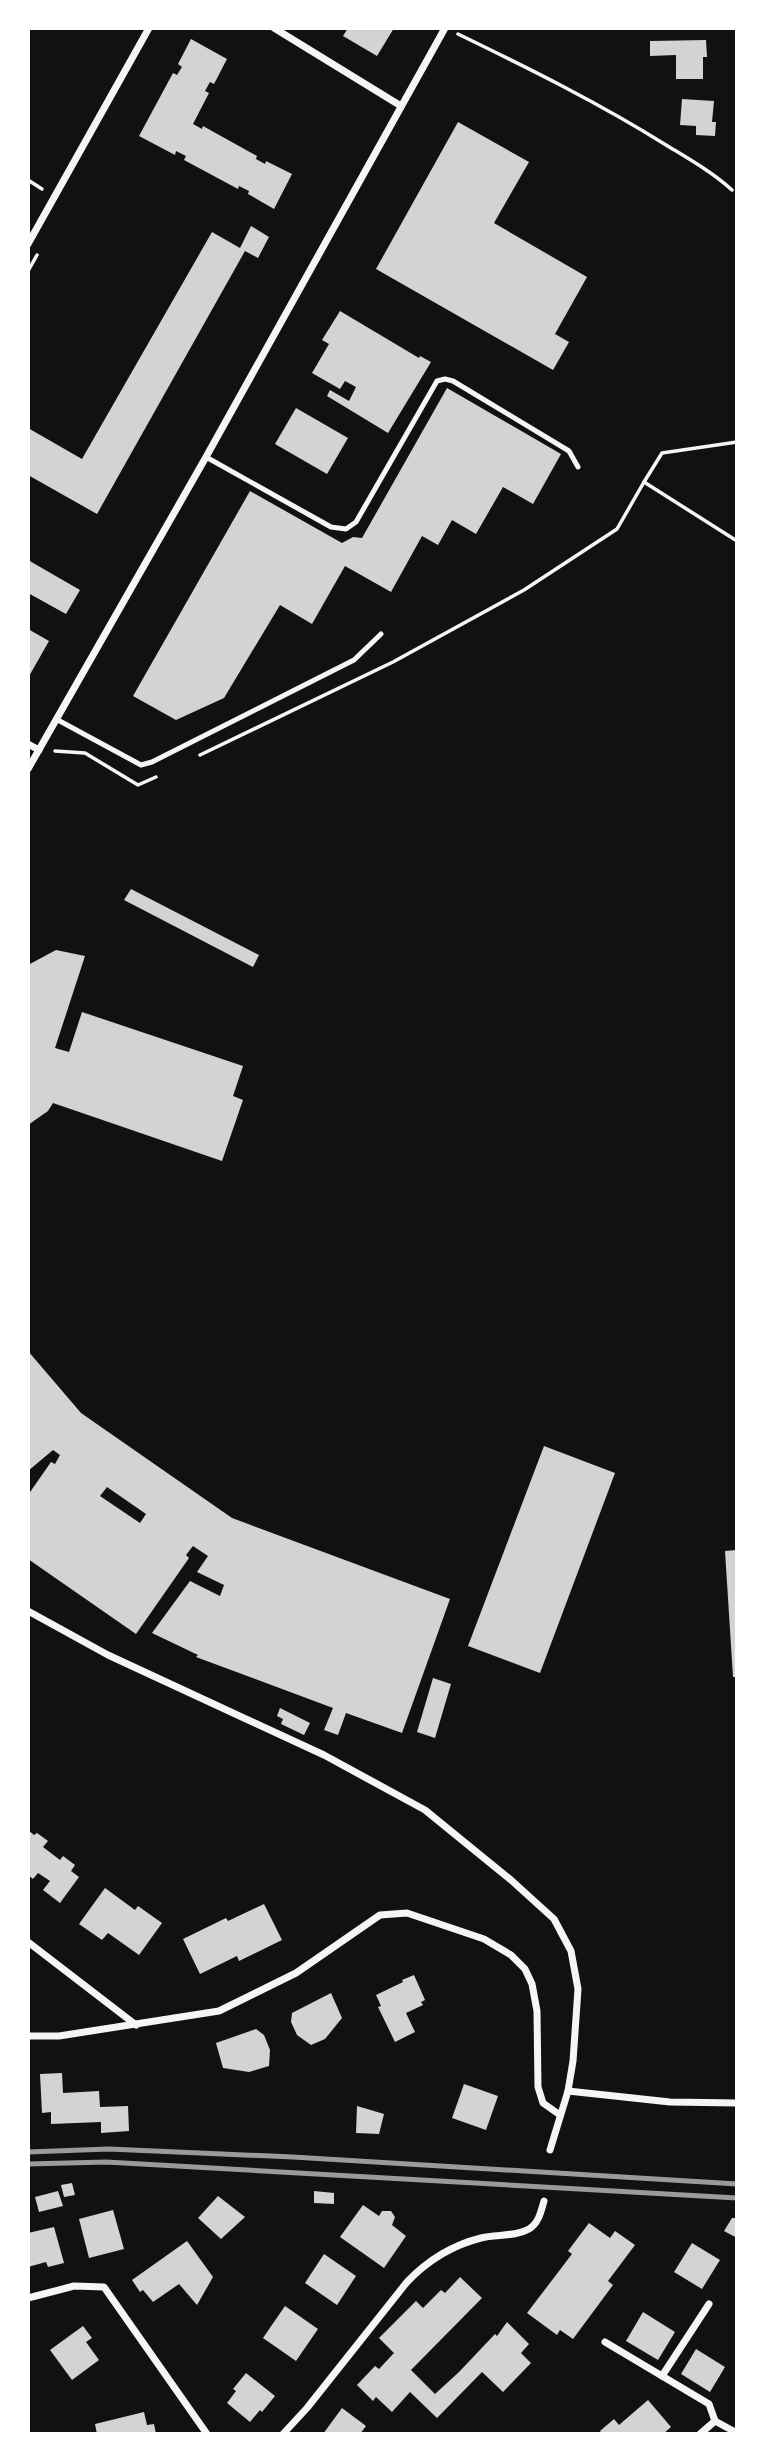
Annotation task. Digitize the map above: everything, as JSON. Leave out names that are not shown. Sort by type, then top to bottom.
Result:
[{"type":"street","points":[[28,244],[149,28]]},
{"type":"street","points":[[274,28],[401,106]]},
{"type":"street","points":[[28,769],[206,457],[444,28]]},
{"type":"street","points":[[28,744],[39,750]]},
{"type":"street","points":[[28,1611],[108,1655],[324,1755],[425,1810],[554,1919],[571,1951],[578,1989],[568,2091],[550,2150]]},
{"type":"street","points":[[28,2036],[59,2036],[219,2011],[296,1973],[380,1915],[407,1913],[484,1939],[510,1955],[525,1969],[532,1984],[537,2011],[538,2087],[543,2103],[559,2115]]},
{"type":"street","points":[[28,1942],[136,2025]]},
{"type":"street","points":[[568,2091],[670,2102],[737,2103]]},
{"type":"street","points":[[283,2434],[307,2408],[407,2282],[425,2264],[480,2238],[530,2228],[538,2221],[544,2201]]},
{"type":"street","points":[[28,2298],[74,2286],[104,2287],[207,2434]]},
{"type":"street","points":[[662,2376],[709,2304]]},
{"type":"street","points":[[605,2342],[709,2404],[715,2421],[737,2433]]},
{"type":"street","points":[[700,2434],[715,2421]]},
{"type":"lane","points":[[206,457],[331,527],[346,529],[356,522],[437,381],[445,379],[453,381],[569,451],[578,467]]},
{"type":"lane","points":[[57,719],[141,765],[152,762],[354,660],[381,634]]},
{"type":"path","points":[[458,34],[646,132],[717,177],[732,190]]},
{"type":"path","points":[[28,180],[44,190]]},
{"type":"path","points":[[199,756],[393,662],[524,590],[617,529],[662,453],[737,442]]},
{"type":"path","points":[[645,482],[737,541]]},
{"type":"path","points":[[39,750],[85,753],[138,785],[163,773]]},
{"type":"building","points":[[348,28],[394,28],[377,56],[343,36]]},
{"type":"building","points":[[191,39],[227,59],[214,84],[210,82],[205,91],[209,93],[193,124],[202,129],[203,126],[257,156],[256,159],[265,164],[266,161],[292,174],[274,209],[248,194],[249,191],[239,186],[238,189],[184,160],[186,156],[176,151],[175,155],[139,136],[173,73],[177,75],[182,67],[178,64]]},
{"type":"building","points":[[706,40],[707,57],[703,57],[703,79],[676,79],[676,55],[650,56],[650,41]]},
{"type":"building","points":[[682,99],[714,101],[712,122],[716,122],[715,136],[696,135],[696,126],[680,125]]},
{"type":"building","points":[[458,122],[529,162],[494,223],[587,277],[555,334],[569,342],[553,370],[376,269]]},
{"type":"building","points":[[251,226],[269,237],[258,258],[245,251],[97,514],[28,475],[28,428],[82,459],[212,232],[240,248]]},
{"type":"building","points":[[340,311],[419,358],[420,356],[431,362],[388,433],[327,396],[330,390],[349,401],[356,387],[345,381],[340,389],[312,373],[329,344],[322,340]]},
{"type":"building","points":[[447,388],[561,454],[533,504],[503,487],[476,534],[452,520],[438,545],[422,536],[391,592],[345,566],[312,624],[280,605],[224,698],[176,720],[133,696],[250,491],[342,543],[353,537],[362,538]]},
{"type":"building","points":[[296,408],[348,438],[327,474],[275,444]]},
{"type":"building","points":[[28,560],[80,590],[66,614],[28,593]]},
{"type":"building","points":[[28,629],[49,641],[28,678]]},
{"type":"building","points":[[131,889],[259,955],[253,967],[124,900]]},
{"type":"building","points":[[56,950],[85,956],[55,1048],[69,1052],[82,1012],[243,1066],[233,1096],[243,1100],[222,1161],[53,1103],[48,1111],[28,1125],[28,965]]},
{"type":"building","points":[[28,1351],[81,1413],[232,1518],[450,1599],[402,1733],[346,1713],[338,1735],[324,1730],[333,1708],[196,1657],[198,1655],[152,1633],[190,1581],[220,1596],[224,1585],[197,1572],[208,1556],[193,1546],[186,1555],[189,1558],[136,1634],[28,1559],[28,1495],[51,1462],[55,1464],[60,1455],[53,1450],[28,1471]],"holes":[[[107,1487],[146,1514],[140,1523],[100,1496]]]},
{"type":"building","points":[[544,1446],[615,1473],[540,1673],[468,1646]]},
{"type":"building","points":[[737,1550],[737,1677],[733,1677],[725,1551]]},
{"type":"building","points":[[433,1678],[451,1684],[435,1738],[417,1732]]},
{"type":"building","points":[[280,1708],[310,1723],[304,1735],[281,1724],[283,1719],[277,1716]]},
{"type":"building","points":[[28,1830],[48,1841],[43,1847],[60,1860],[63,1856],[75,1865],[71,1871],[79,1877],[60,1903],[43,1890],[50,1881],[38,1873],[33,1879],[28,1875]]},
{"type":"building","points":[[105,1888],[135,1910],[138,1906],[162,1923],[139,1955],[108,1933],[102,1940],[79,1924]]},
{"type":"building","points":[[264,1904],[282,1940],[239,1961],[237,1956],[200,1974],[183,1939],[226,1918],[228,1921]]},
{"type":"building","points":[[414,1975],[425,2000],[421,2002],[423,2005],[406,2013],[415,2032],[395,2042],[378,2007],[381,2006],[376,1995]]},
{"type":"building","points":[[331,1993],[342,2018],[325,2039],[311,2045],[297,2035],[291,2022],[292,2013]]},
{"type":"building","points":[[256,2029],[264,2035],[270,2050],[269,2066],[249,2072],[223,2068],[216,2043]]},
{"type":"building","points":[[62,2073],[63,2093],[99,2091],[100,2107],[128,2106],[129,2131],[101,2133],[101,2122],[51,2124],[51,2112],[42,2113],[40,2074]]},
{"type":"building","points":[[464,2084],[498,2096],[486,2130],[452,2118]]},
{"type":"building","points":[[357,2106],[384,2114],[379,2134],[356,2133]]},
{"type":"building","points":[[72,2183],[75,2195],[64,2197],[61,2185]]},
{"type":"building","points":[[58,2191],[63,2206],[39,2212],[35,2197]]},
{"type":"building","points":[[314,2191],[334,2193],[334,2204],[314,2203]]},
{"type":"building","points":[[218,2196],[245,2217],[221,2239],[198,2218]]},
{"type":"building","points":[[363,2205],[379,2216],[382,2211],[391,2211],[395,2217],[392,2225],[406,2236],[384,2268],[340,2237]]},
{"type":"building","points":[[113,2210],[124,2249],[89,2258],[79,2219]]},
{"type":"building","points":[[732,2218],[737,2218],[737,2238],[724,2231]]},
{"type":"building","points":[[589,2223],[610,2238],[615,2231],[635,2245],[608,2281],[613,2285],[573,2339],[560,2330],[557,2335],[527,2313],[572,2254],[568,2251]]},
{"type":"building","points":[[54,2227],[64,2263],[48,2267],[46,2262],[28,2267],[28,2233]]},
{"type":"building","points":[[187,2241],[213,2277],[197,2305],[179,2284],[153,2302],[143,2290],[140,2292],[132,2280]]},
{"type":"building","points":[[692,2243],[720,2260],[702,2289],[674,2272]]},
{"type":"building","points":[[324,2254],[356,2276],[337,2305],[305,2283]]},
{"type":"building","points":[[460,2277],[482,2298],[411,2370],[435,2394],[495,2334],[497,2336],[507,2322],[529,2344],[521,2353],[531,2363],[503,2392],[482,2372],[437,2418],[410,2392],[392,2412],[376,2397],[373,2401],[357,2385],[375,2366],[379,2369],[394,2353],[379,2338],[416,2301],[423,2308],[441,2290],[445,2293]]},
{"type":"building","points":[[285,2306],[318,2329],[296,2361],[263,2338]]},
{"type":"building","points":[[643,2312],[675,2332],[658,2360],[626,2341]]},
{"type":"building","points":[[83,2326],[92,2338],[86,2342],[99,2360],[72,2380],[50,2350]]},
{"type":"building","points":[[696,2349],[725,2367],[710,2392],[681,2374]]},
{"type":"building","points":[[246,2373],[275,2396],[250,2422],[227,2403],[236,2391],[233,2389]]},
{"type":"building","points":[[648,2400],[671,2427],[663,2434],[602,2434],[600,2431],[614,2419],[619,2425]]},
{"type":"building","points":[[342,2408],[366,2426],[360,2434],[323,2434]]},
{"type":"building","points":[[144,2412],[147,2425],[154,2424],[156,2434],[97,2434],[95,2424]]},
{"type":"railway","points":[[28,2152],[109,2149],[293,2157],[737,2184]]},
{"type":"railway","points":[[28,2164],[106,2162],[737,2198]]}]
